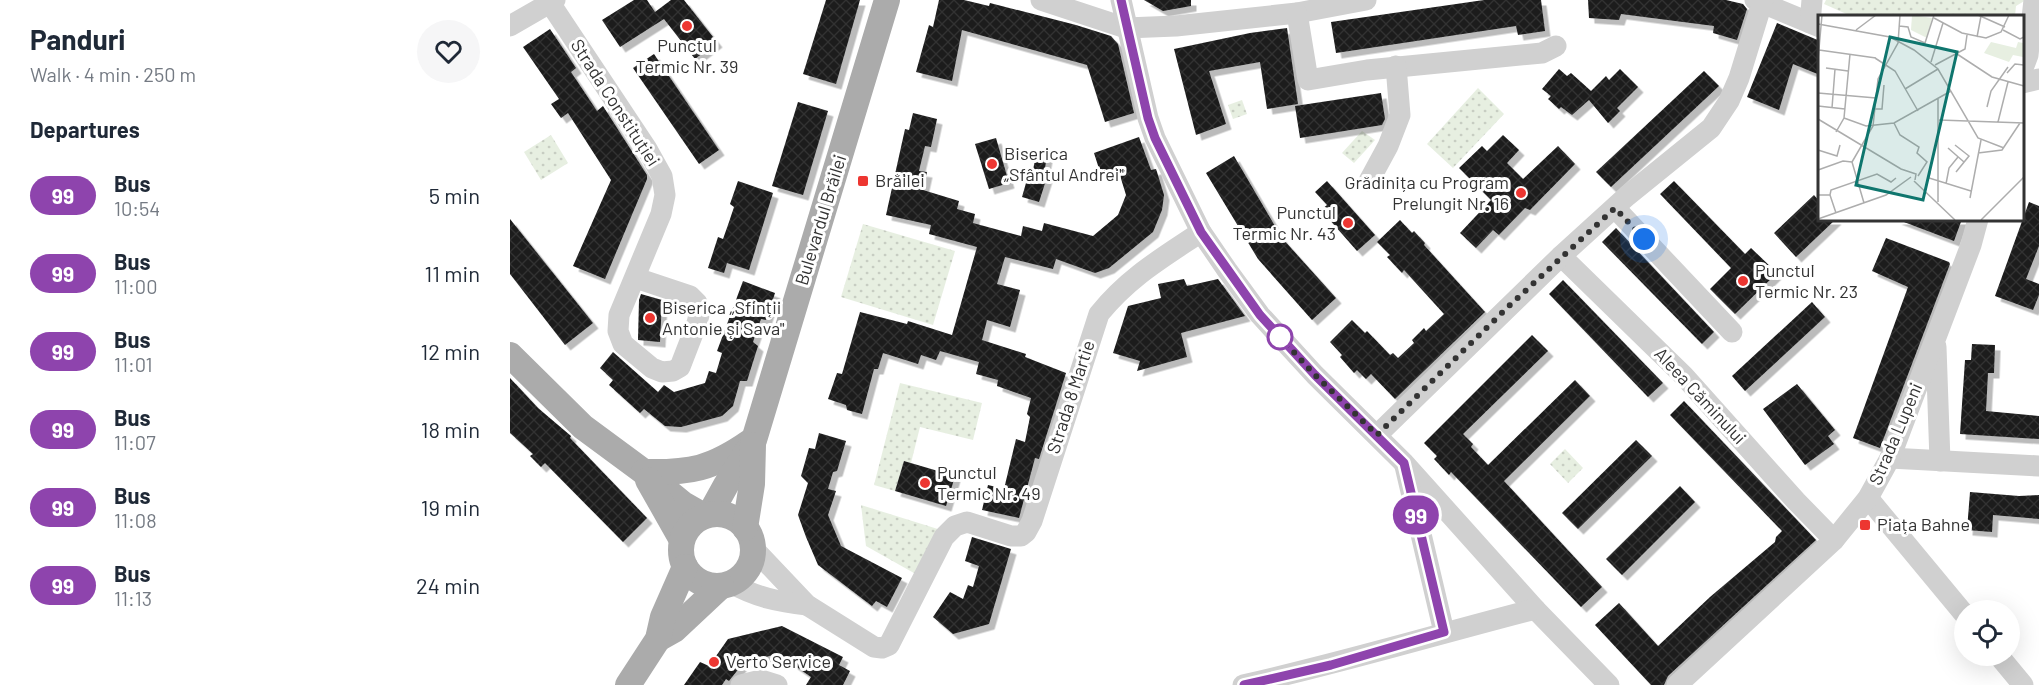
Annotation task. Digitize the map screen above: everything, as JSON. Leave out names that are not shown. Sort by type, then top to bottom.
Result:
[{"type":"main road","name":"Bulevardul Brăilei","points":[[749,538],[754,440],[888,0]]},
{"type":"main road","points":[[510,355],[583,427],[683,504],[707,515],[730,517],[749,538],[748,567],[740,577],[726,584],[674,630],[658,639]]},
{"type":"main road","name":"Bulevardul Brăilei","points":[[707,515],[754,440]]},
{"type":"main road","points":[[644,472],[682,472],[712,465],[754,440]]},
{"type":"main road","points":[[644,472],[682,540]]},
{"type":"main road","points":[[707,515],[696,520],[687,529],[682,540],[681,555],[685,567],[696,579],[705,584],[726,584]]},
{"type":"main road","points":[[628,685],[658,639],[663,616],[685,567]]},
{"type":"street","points":[[1041,0],[1126,28],[1176,26],[1298,13],[1366,0]]},
{"type":"street","points":[[1121,0],[1148,118],[1155,138],[1201,232],[1260,315],[1315,375],[1404,463],[1535,609],[1609,685]]},
{"type":"street","points":[[1812,0],[1815,25]]},
{"type":"street","points":[[2024,66],[2028,55],[2034,0]]},
{"type":"street","points":[[510,26],[551,1]]},
{"type":"street","name":"Strada Constituției","points":[[551,1],[662,176],[665,195],[661,214],[636,278],[618,315],[618,331],[623,344],[652,368],[662,372],[673,371],[680,367],[698,323],[700,311],[690,296],[636,278]]},
{"type":"street","points":[[1377,435],[1561,256],[1711,128],[1729,101],[1739,78],[1760,1],[1815,25]]},
{"type":"street","points":[[1298,13],[1308,80],[1396,66],[1542,53],[1556,46]]},
{"type":"street","points":[[1369,181],[1388,146],[1400,115],[1396,66]]},
{"type":"street","points":[[2024,83],[2039,80]]},
{"type":"street","points":[[1615,208],[1732,332]]},
{"type":"street","name":"Strada Lupeni","points":[[1677,685],[1834,540],[1868,498],[1890,458],[1971,244],[1978,220]]},
{"type":"street","name":"Strada 8 Martie","points":[[807,605],[865,642],[882,648],[889,645],[895,636],[944,537],[955,526],[967,522],[1011,536],[1021,536],[1026,532],[1032,521],[1099,314],[1112,298],[1139,273],[1201,232]]},
{"type":"street","name":"Aleea Căminului","points":[[1561,256],[1684,376],[1834,540]]},
{"type":"street","points":[[1935,337],[1940,461]]},
{"type":"street","points":[[1890,458],[2039,466]]},
{"type":"street","points":[[1404,463],[1444,632]]},
{"type":"street","points":[[1868,498],[1954,602]]},
{"type":"street","points":[[749,538],[807,605]]},
{"type":"street","points":[[726,584],[780,603],[807,605]]},
{"type":"street","points":[[1243,685],[1333,675],[1444,632],[1535,609]]},
{"type":"street","points":[[2007,666],[2023,685]]},
{"type":"street","points":[[741,685],[761,680],[777,685]]},
{"type":"shaded area","points":[[1826,0],[2026,0],[2016,6],[2015,15],[1849,15],[1824,4]]},
{"type":"shaded area","points":[[1478,88],[1504,114],[1453,168],[1427,144]]},
{"type":"shaded area","points":[[1242,100],[1247,114],[1233,119],[1228,105]]},
{"type":"shaded area","points":[[1362,131],[1375,140],[1354,163],[1342,153]]},
{"type":"shaded area","points":[[551,135],[568,163],[541,180],[524,152]]},
{"type":"shaded area","points":[[863,224],[955,251],[933,325],[841,297]]},
{"type":"shaded area","points":[[900,383],[982,403],[973,440],[920,427],[911,463],[904,461],[895,491],[874,485]]},
{"type":"shaded area","points":[[1565,449],[1583,468],[1568,483],[1550,464]]},
{"type":"shaded area","points":[[861,505],[941,530],[921,577],[866,546]]},
{"type":"building","points":[[634,0],[647,0],[655,12],[671,0],[684,0],[717,42],[695,59],[664,19],[620,47],[602,20]]},
{"type":"building","points":[[826,0],[860,0],[836,84],[803,74]]},
{"type":"building","points":[[939,0],[964,0],[989,6],[990,3],[1111,36],[1118,44],[1134,113],[1105,122],[1087,65],[962,30],[952,81],[916,72],[929,25],[933,27]]},
{"type":"building","points":[[1144,0],[1191,0],[1191,6],[1163,11]]},
{"type":"building","points":[[1484,0],[1541,0],[1545,31],[1518,35],[1516,26],[1336,53],[1331,22]]},
{"type":"building","points":[[1588,0],[1726,0],[1743,4],[1747,9],[1737,40],[1713,33],[1714,26],[1621,14],[1619,20],[1589,18]]},
{"type":"building","points":[[1777,23],[1818,40],[1818,74],[1793,64],[1779,110],[1747,97]]},
{"type":"building","points":[[1287,28],[1298,104],[1267,109],[1260,62],[1209,71],[1226,124],[1196,135],[1174,49],[1250,33]]},
{"type":"building","points":[[550,29],[576,68],[571,72],[597,111],[603,106],[647,175],[605,279],[573,266],[611,180],[568,113],[561,118],[551,104],[559,99],[523,47]]},
{"type":"building","points":[[654,54],[719,150],[699,164],[633,68]]},
{"type":"building","points":[[1559,69],[1567,76],[1571,73],[1591,91],[1606,76],[1609,80],[1620,69],[1638,87],[1617,108],[1620,111],[1608,123],[1589,100],[1572,115],[1561,107],[1559,109],[1548,99],[1551,96],[1542,89]]},
{"type":"building","points":[[1704,71],[1719,86],[1611,187],[1596,172]]},
{"type":"building","points":[[1381,93],[1385,119],[1382,125],[1300,138],[1295,106]]},
{"type":"building","points":[[798,102],[828,111],[803,195],[772,186]]},
{"type":"building","points":[[913,113],[937,119],[931,147],[925,146],[919,171],[927,172],[923,190],[959,201],[957,209],[975,214],[973,223],[1021,236],[1023,226],[1042,231],[1044,223],[1093,236],[1118,215],[1126,195],[1118,169],[1101,175],[1094,153],[1139,137],[1151,170],[1156,169],[1164,195],[1162,210],[1153,232],[1109,268],[1095,273],[1056,259],[1053,269],[1005,257],[997,284],[1020,290],[1010,327],[987,320],[982,340],[1026,354],[1025,357],[1066,373],[1039,459],[1035,458],[1019,518],[982,510],[988,485],[1004,489],[1016,439],[1025,442],[1030,417],[1027,414],[1031,398],[997,386],[998,380],[976,374],[979,362],[940,351],[936,360],[921,355],[918,364],[883,353],[878,369],[874,369],[862,414],[847,410],[846,405],[828,399],[837,373],[842,374],[860,312],[907,324],[908,321],[952,335],[977,247],[929,234],[931,225],[886,215],[905,129],[909,130]]},
{"type":"building","name":"Grădinița cu Program Prelungit Nr. 16","points":[[1503,135],[1519,150],[1507,163],[1523,179],[1558,146],[1575,164],[1530,210],[1525,208],[1499,235],[1493,230],[1476,248],[1460,233],[1491,200],[1459,168],[1482,146],[1487,151]]},
{"type":"building","name":"Biserica „Sfântul Andrei\"","points":[[996,138],[1009,183],[989,189],[975,144]]},
{"type":"building","points":[[1036,155],[1047,157],[1044,173],[1048,174],[1039,202],[1022,197],[1030,169],[1033,170]]},
{"type":"building","points":[[1234,156],[1282,238],[1336,298],[1312,320],[1258,259],[1206,173]]},
{"type":"building","points":[[738,181],[773,193],[749,270],[727,263],[724,273],[708,268],[718,237],[723,239],[729,222],[734,207],[730,204]]},
{"type":"building","name":"Punctul Termic Nr. 43","points":[[1327,181],[1375,235],[1357,251],[1321,210],[1327,205],[1315,192]]},
{"type":"building","points":[[1674,181],[1745,254],[1751,248],[1777,273],[1735,314],[1710,289],[1731,268],[1660,194]]},
{"type":"building","points":[[1814,195],[1818,200],[1818,220],[1835,220],[1796,257],[1774,233]]},
{"type":"building","points":[[2029,202],[2039,206],[2039,246],[2026,279],[2039,284],[2039,295],[2033,310],[1995,296]]},
{"type":"building","points":[[510,219],[593,323],[565,345],[510,274]]},
{"type":"building","points":[[1400,220],[1412,233],[1414,231],[1485,312],[1395,399],[1371,374],[1366,379],[1357,370],[1354,373],[1330,342],[1352,320],[1365,333],[1367,331],[1390,355],[1393,353],[1398,358],[1414,343],[1412,340],[1424,328],[1426,331],[1444,314],[1404,270],[1402,273],[1387,257],[1390,255],[1377,242]]},
{"type":"building","points":[[1899,220],[1962,220],[1954,241]]},
{"type":"building","points":[[1616,228],[1714,332],[1702,344],[1602,242]]},
{"type":"building","points":[[1886,238],[1950,264],[1880,448],[1853,438],[1908,287],[1872,271]]},
{"type":"building","points":[[1184,279],[1187,286],[1218,279],[1245,316],[1181,333],[1187,357],[1137,371],[1140,361],[1113,353],[1128,306],[1161,298],[1158,284]]},
{"type":"building","points":[[1563,280],[1663,383],[1648,397],[1549,294]]},
{"type":"building","points":[[743,281],[775,293],[766,320],[761,319],[753,342],[758,346],[747,381],[740,381],[733,406],[722,416],[681,427],[665,426],[644,409],[640,413],[609,385],[613,380],[600,368],[613,352],[658,392],[664,385],[674,392],[705,383],[709,371],[716,373],[722,353],[717,351]]},
{"type":"building","name":"Biserica „Sfinții Antonie și Sava\"","points":[[641,294],[662,300],[660,342],[638,340]]},
{"type":"building","points":[[1812,302],[1825,317],[1745,391],[1732,376]]},
{"type":"building","points":[[1532,335],[1548,351],[1463,434],[1473,444],[1471,447],[1488,465],[1575,380],[1590,396],[1504,481],[1602,587],[1581,607],[1451,472],[1449,475],[1434,459],[1437,456],[1424,443]]},
{"type":"building","points":[[1972,344],[1995,345],[1994,373],[1988,373],[1986,411],[2039,416],[2039,439],[1960,434],[1965,360],[1971,360]]},
{"type":"building","points":[[510,378],[538,408],[571,436],[570,438],[647,518],[623,542],[545,463],[541,467],[530,456],[533,454],[510,433]]},
{"type":"building","points":[[1797,384],[1835,430],[1828,436],[1834,444],[1805,465],[1763,409]]},
{"type":"building","points":[[1684,401],[1816,540],[1668,676],[1664,685],[1651,685],[1595,625],[1619,603],[1658,646],[1710,597],[1775,542],[1776,537],[1782,531],[1670,415]]},
{"type":"building","points":[[819,433],[846,441],[837,471],[833,472],[828,489],[836,491],[828,515],[841,546],[902,578],[887,607],[876,601],[872,606],[818,565],[806,537],[798,515],[808,483],[801,476],[809,448],[815,449]]},
{"type":"building","points":[[1636,440],[1652,456],[1578,529],[1562,513]]},
{"type":"building","name":"Punctul Termic Nr. 49","points":[[904,461],[955,476],[946,506],[895,491]]},
{"type":"building","points":[[1680,486],[1695,502],[1622,575],[1606,559]]},
{"type":"building","points":[[1970,492],[2019,496],[2039,495],[2039,519],[1993,515],[1992,532],[1967,530]]},
{"type":"building","points":[[972,537],[1011,549],[989,624],[953,634],[933,617],[950,592],[963,599],[968,585],[973,587],[979,566],[965,561]]},
{"type":"building","points":[[782,626],[843,657],[839,665],[850,671],[843,685],[806,685],[811,677],[778,654],[744,662],[729,681],[726,679],[722,685],[684,685],[700,662],[709,666],[728,639]]},
{"type":"bus line","name":"99","points":[[1121,0],[1148,118],[1155,138],[1201,232],[1260,315],[1315,375],[1404,463],[1444,632],[1331,665],[1244,685]]},
{"type":"place","name":"Punctul Termic Nr. 39","points":[[687,26]]},
{"type":"place","name":"Biserica „Sfântul Andrei\"","points":[[992,164]]},
{"type":"place","name":"Brăilei","points":[[863,181]]},
{"type":"place","name":"Grădinița cu Program Prelungit Nr. 16","points":[[1521,193]]},
{"type":"place","name":"Punctul Termic Nr. 43","points":[[1348,223]]},
{"type":"place","name":"Punctul Termic Nr. 23","points":[[1743,281]]},
{"type":"place","name":"Biserica „Sfinții Antonie și Sava\"","points":[[650,318]]},
{"type":"place","name":"Punctul Termic Nr. 49","points":[[925,483]]},
{"type":"place","name":"Piața Bahne","points":[[1865,525]]},
{"type":"place","name":"Verto Service","points":[[714,662]]},
{"type":"route","points":[[1280,337],[1276,333],[1315,375],[1377,435],[1561,256],[1615,208],[1644,239]]}]
